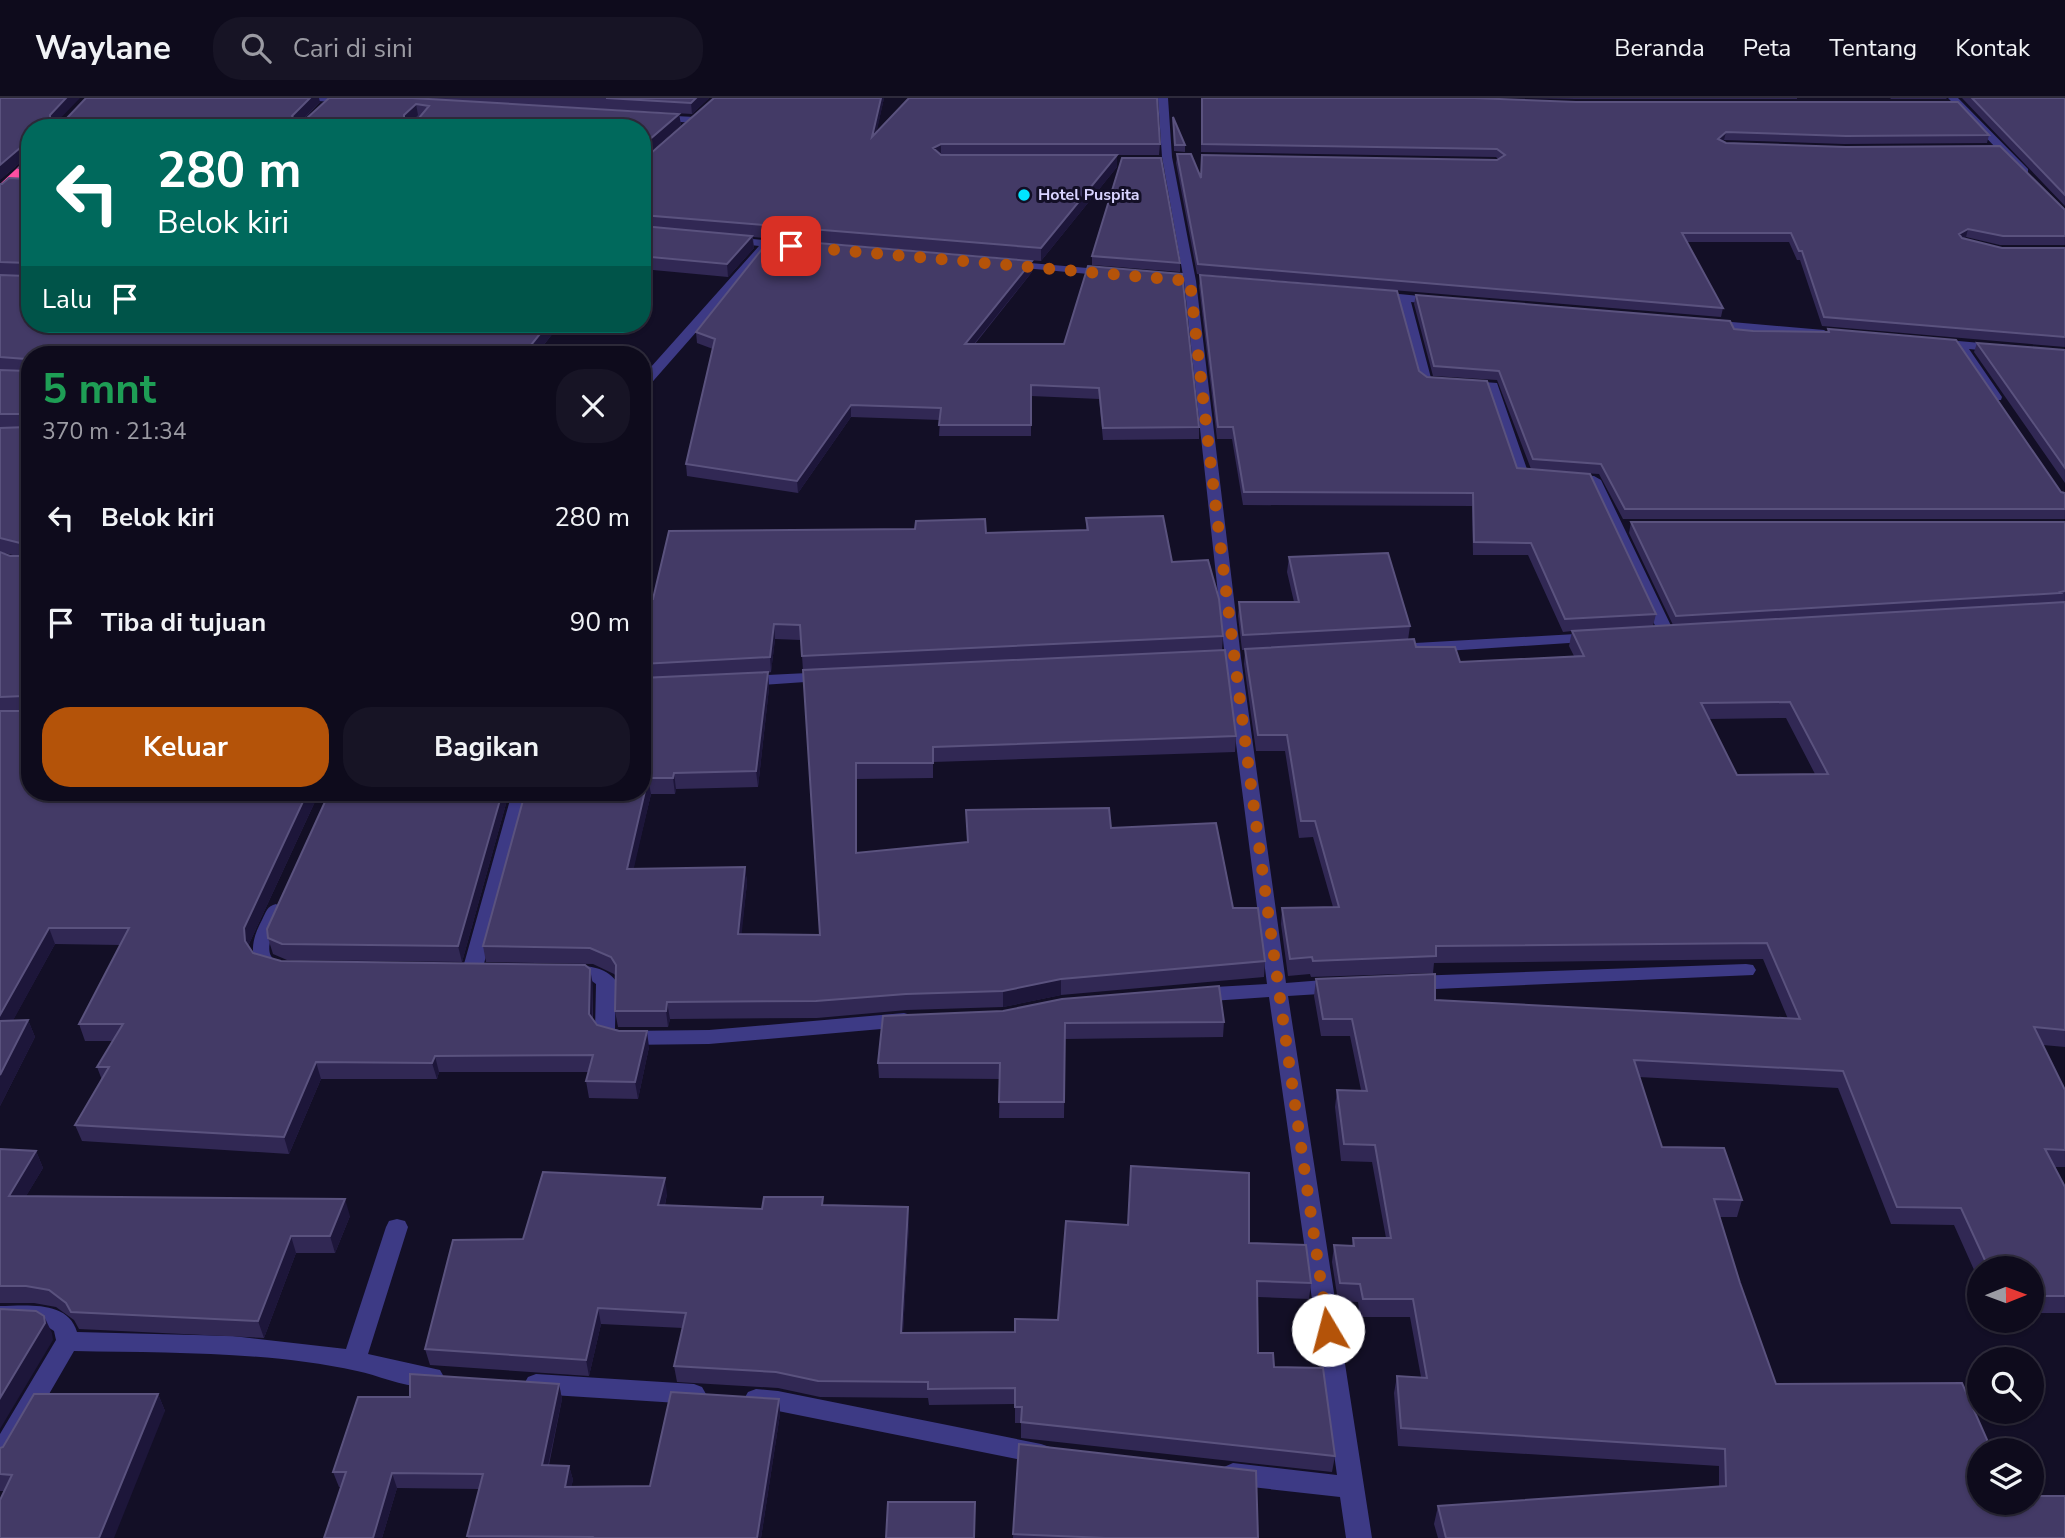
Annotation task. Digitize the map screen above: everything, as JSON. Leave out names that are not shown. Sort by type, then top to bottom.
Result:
[{"type":"highway","points":[[7,187],[21,171]]},
{"type":"street","points":[[317,98],[365,101]]},
{"type":"street","points":[[1163,98],[1167,159],[1190,281],[1233,658],[1277,988],[1359,1538]]},
{"type":"street","points":[[318,113],[333,99]]},
{"type":"street","points":[[1954,103],[2004,149],[2030,178]]},
{"type":"street","points":[[641,117],[699,116],[686,128]]},
{"type":"street","points":[[1991,149],[2004,149]]},
{"type":"street","points":[[711,239],[807,247]]},
{"type":"street","points":[[651,375],[767,244]]},
{"type":"street","points":[[1000,263],[1122,274]]},
{"type":"street","points":[[1364,295],[1446,302]]},
{"type":"street","points":[[1404,299],[1427,383],[1492,386],[1523,477],[1592,479],[1623,525],[1667,634]]},
{"type":"street","points":[[1696,323],[1835,334]]},
{"type":"street","points":[[1918,341],[2012,349]]},
{"type":"street","points":[[1960,345],[2007,413]]},
{"type":"street","points":[[1396,649],[1613,637]]},
{"type":"street","points":[[725,682],[848,676]]},
{"type":"street","points":[[472,971],[519,801]]},
{"type":"street","points":[[283,894],[260,945],[259,955],[263,962],[273,967],[299,969]]},
{"type":"street","points":[[1387,984],[1746,970]]},
{"type":"street","points":[[556,971],[584,971],[601,976],[606,981],[605,1031],[608,1035],[622,1038],[709,1037],[921,1020]]},
{"type":"street","points":[[1182,996],[1277,988],[1360,985]]},
{"type":"street","points":[[354,1361],[397,1227]]},
{"type":"street","points":[[0,1315],[49,1317],[64,1326],[68,1340],[0,1456]]},
{"type":"street","points":[[68,1340],[244,1347],[333,1356],[410,1376],[451,1378]]},
{"type":"street","points":[[520,1383],[710,1395]]},
{"type":"street","points":[[737,1397],[778,1401],[1022,1451],[1063,1456]]},
{"type":"street","points":[[1214,1472],[1351,1487]]},
{"type":"building","points":[[0,98],[66,98],[50,118],[67,118],[86,98],[310,98],[292,116],[294,119],[21,119],[21,147],[0,165]]},
{"type":"building","points":[[329,98],[412,98],[679,114],[651,138],[651,119],[294,119],[307,118]],"holes":[[[416,104],[429,106],[419,118],[404,118],[404,115]]]},
{"type":"building","points":[[606,98],[696,98],[691,103]]},
{"type":"building","points":[[714,98],[881,98],[872,137],[909,98],[1157,98],[1160,144],[941,144],[933,148],[941,155],[1117,155],[1041,248],[651,216],[651,153]]},
{"type":"building","points":[[1202,98],[1958,102],[1989,135],[1846,136],[1726,132],[1718,139],[1726,143],[1846,147],[2000,146],[2065,210],[2065,236],[2003,236],[1968,229],[1959,234],[1962,238],[2002,248],[2065,248],[2065,337],[1824,317],[1802,251],[1799,251],[1791,233],[1682,233],[1723,308],[1198,264],[1177,154],[1191,154],[1201,178],[1202,155],[1497,160],[1505,155],[1497,149],[1202,144]]},
{"type":"building","points":[[1972,98],[2065,98],[2065,195]]},
{"type":"building","points":[[1173,117],[1185,145],[1175,145]]},
{"type":"building","points":[[1122,158],[1161,158],[1180,263],[1092,256]]},
{"type":"building","points":[[9,178],[21,179],[21,263],[0,262],[0,184]]},
{"type":"building","points":[[651,227],[752,236],[727,264],[651,257]]},
{"type":"building","points":[[770,239],[1032,261],[965,344],[1064,344],[1088,266],[1182,274],[1199,427],[1103,428],[1099,388],[1031,385],[1031,425],[939,425],[941,408],[851,405],[797,481],[686,464],[715,339],[696,332]]},
{"type":"building","points":[[0,275],[21,276],[21,333],[541,333],[530,346],[21,346],[21,359],[0,357]]},
{"type":"building","points":[[1200,275],[1397,291],[1419,371],[1427,377],[1487,381],[1517,468],[1590,474],[1656,614],[1565,619],[1531,543],[1474,542],[1473,493],[1244,492],[1233,427],[1218,427]]},
{"type":"building","points":[[1416,295],[1730,321],[1734,329],[1753,331],[1829,332],[1828,329],[1956,340],[2061,492],[2065,493],[2065,509],[1625,509],[1601,464],[1533,459],[1499,371],[1434,366]]},
{"type":"building","points":[[1977,343],[2065,350],[2065,468]]},
{"type":"building","points":[[0,370],[21,371],[21,414],[0,414]]},
{"type":"building","points":[[21,427],[21,543],[0,538],[0,428]]},
{"type":"building","points":[[1163,516],[1172,562],[1208,560],[1219,599],[1223,636],[802,656],[800,625],[774,624],[770,657],[651,664],[651,599],[669,531],[915,529],[916,521],[985,519],[986,533],[1088,530],[1086,518]]},
{"type":"building","points":[[1631,522],[2065,522],[2065,591],[1676,616]]},
{"type":"building","points":[[0,552],[21,556],[21,696],[0,697]]},
{"type":"building","points":[[1388,553],[1410,626],[1243,635],[1239,602],[1299,602],[1289,557]]},
{"type":"building","points":[[2065,602],[2065,1030],[2034,1027],[2065,1090],[2065,1150],[2045,1149],[2065,1187],[2065,1296],[2044,1296],[2044,1256],[1983,1256],[1961,1208],[1897,1207],[1843,1071],[1634,1060],[1662,1147],[1724,1148],[1742,1200],[1714,1199],[1776,1384],[1962,1383],[1967,1394],[1967,1424],[1980,1424],[1986,1438],[1967,1438],[1967,1515],[2044,1515],[2044,1496],[2065,1496],[2065,1538],[1446,1538],[1438,1506],[1726,1486],[1725,1449],[1401,1428],[1397,1376],[1427,1378],[1413,1299],[1363,1299],[1360,1284],[1340,1283],[1334,1245],[1354,1246],[1353,1238],[1391,1238],[1375,1145],[1344,1144],[1337,1090],[1367,1091],[1352,1019],[1323,1019],[1316,979],[1435,974],[1435,1000],[1800,1019],[1767,943],[1436,946],[1436,956],[1313,961],[1312,957],[1290,959],[1282,908],[1339,907],[1315,821],[1301,821],[1287,735],[1258,735],[1245,649],[1414,639],[1416,647],[1455,647],[1460,662],[1584,656],[1572,631]],"holes":[[[1790,702],[1828,774],[1737,775],[1701,703]]]},
{"type":"building","points":[[1225,650],[1236,736],[933,747],[933,763],[856,763],[856,853],[968,842],[966,810],[1109,808],[1111,828],[1216,823],[1233,908],[1258,908],[1265,961],[1061,979],[1003,991],[906,994],[816,1001],[667,1002],[666,1011],[615,1011],[616,965],[611,957],[590,948],[483,946],[523,801],[643,801],[627,869],[745,867],[738,934],[820,935],[803,670]]},
{"type":"building","points":[[768,672],[756,771],[674,773],[673,778],[651,778],[651,678]]},
{"type":"building","points":[[0,711],[21,711],[21,801],[303,801],[244,928],[245,941],[253,953],[281,961],[585,965],[590,969],[589,1014],[597,1025],[619,1031],[647,1031],[635,1082],[586,1081],[593,1055],[435,1056],[432,1063],[316,1062],[284,1137],[75,1125],[109,1067],[97,1067],[123,1024],[79,1024],[129,928],[49,928],[0,1015]]},
{"type":"building","points":[[325,801],[500,801],[458,946],[282,944],[268,938],[267,929]]},
{"type":"building","points":[[1219,986],[1224,1022],[1065,1023],[1064,1102],[999,1102],[1000,1063],[878,1063],[883,1016],[1003,1011],[1062,999]]},
{"type":"building","points":[[28,1020],[0,1075],[0,1021]]},
{"type":"building","points":[[0,1149],[36,1151],[9,1196],[345,1199],[330,1236],[291,1236],[258,1321],[71,1312],[66,1303],[49,1290],[26,1286],[0,1286]]},
{"type":"building","points":[[1131,1166],[1249,1173],[1249,1243],[1306,1245],[1311,1283],[1257,1281],[1258,1353],[1273,1353],[1274,1367],[1323,1368],[1335,1456],[1021,1422],[1022,1407],[1015,1407],[1015,1388],[928,1389],[928,1382],[818,1381],[776,1372],[674,1366],[686,1313],[598,1308],[586,1360],[425,1349],[453,1240],[523,1239],[543,1172],[665,1178],[658,1205],[762,1209],[764,1197],[823,1197],[822,1205],[908,1207],[901,1333],[1015,1332],[1015,1319],[1058,1320],[1066,1221],[1128,1225]]},
{"type":"building","points":[[0,1309],[36,1311],[44,1316],[45,1323],[0,1398]]},
{"type":"building","points":[[410,1374],[559,1384],[542,1465],[569,1466],[565,1487],[650,1486],[671,1392],[779,1399],[757,1538],[467,1536],[483,1474],[392,1473],[373,1538],[324,1538],[346,1472],[333,1472],[358,1397],[410,1397]]},
{"type":"building","points":[[34,1394],[158,1394],[99,1538],[0,1538],[0,1500],[12,1475],[0,1474],[0,1448]]},
{"type":"building","points":[[1019,1444],[1256,1471],[1258,1538],[1106,1538],[1013,1534]]},
{"type":"building","points":[[888,1502],[975,1502],[974,1538],[886,1538]]},
{"type":"place","name":"Hotel Puspita","points":[[1024,195]]},
{"type":"route","points":[[791,246],[1190,281],[1233,658],[1277,988],[1328,1330]]}]
